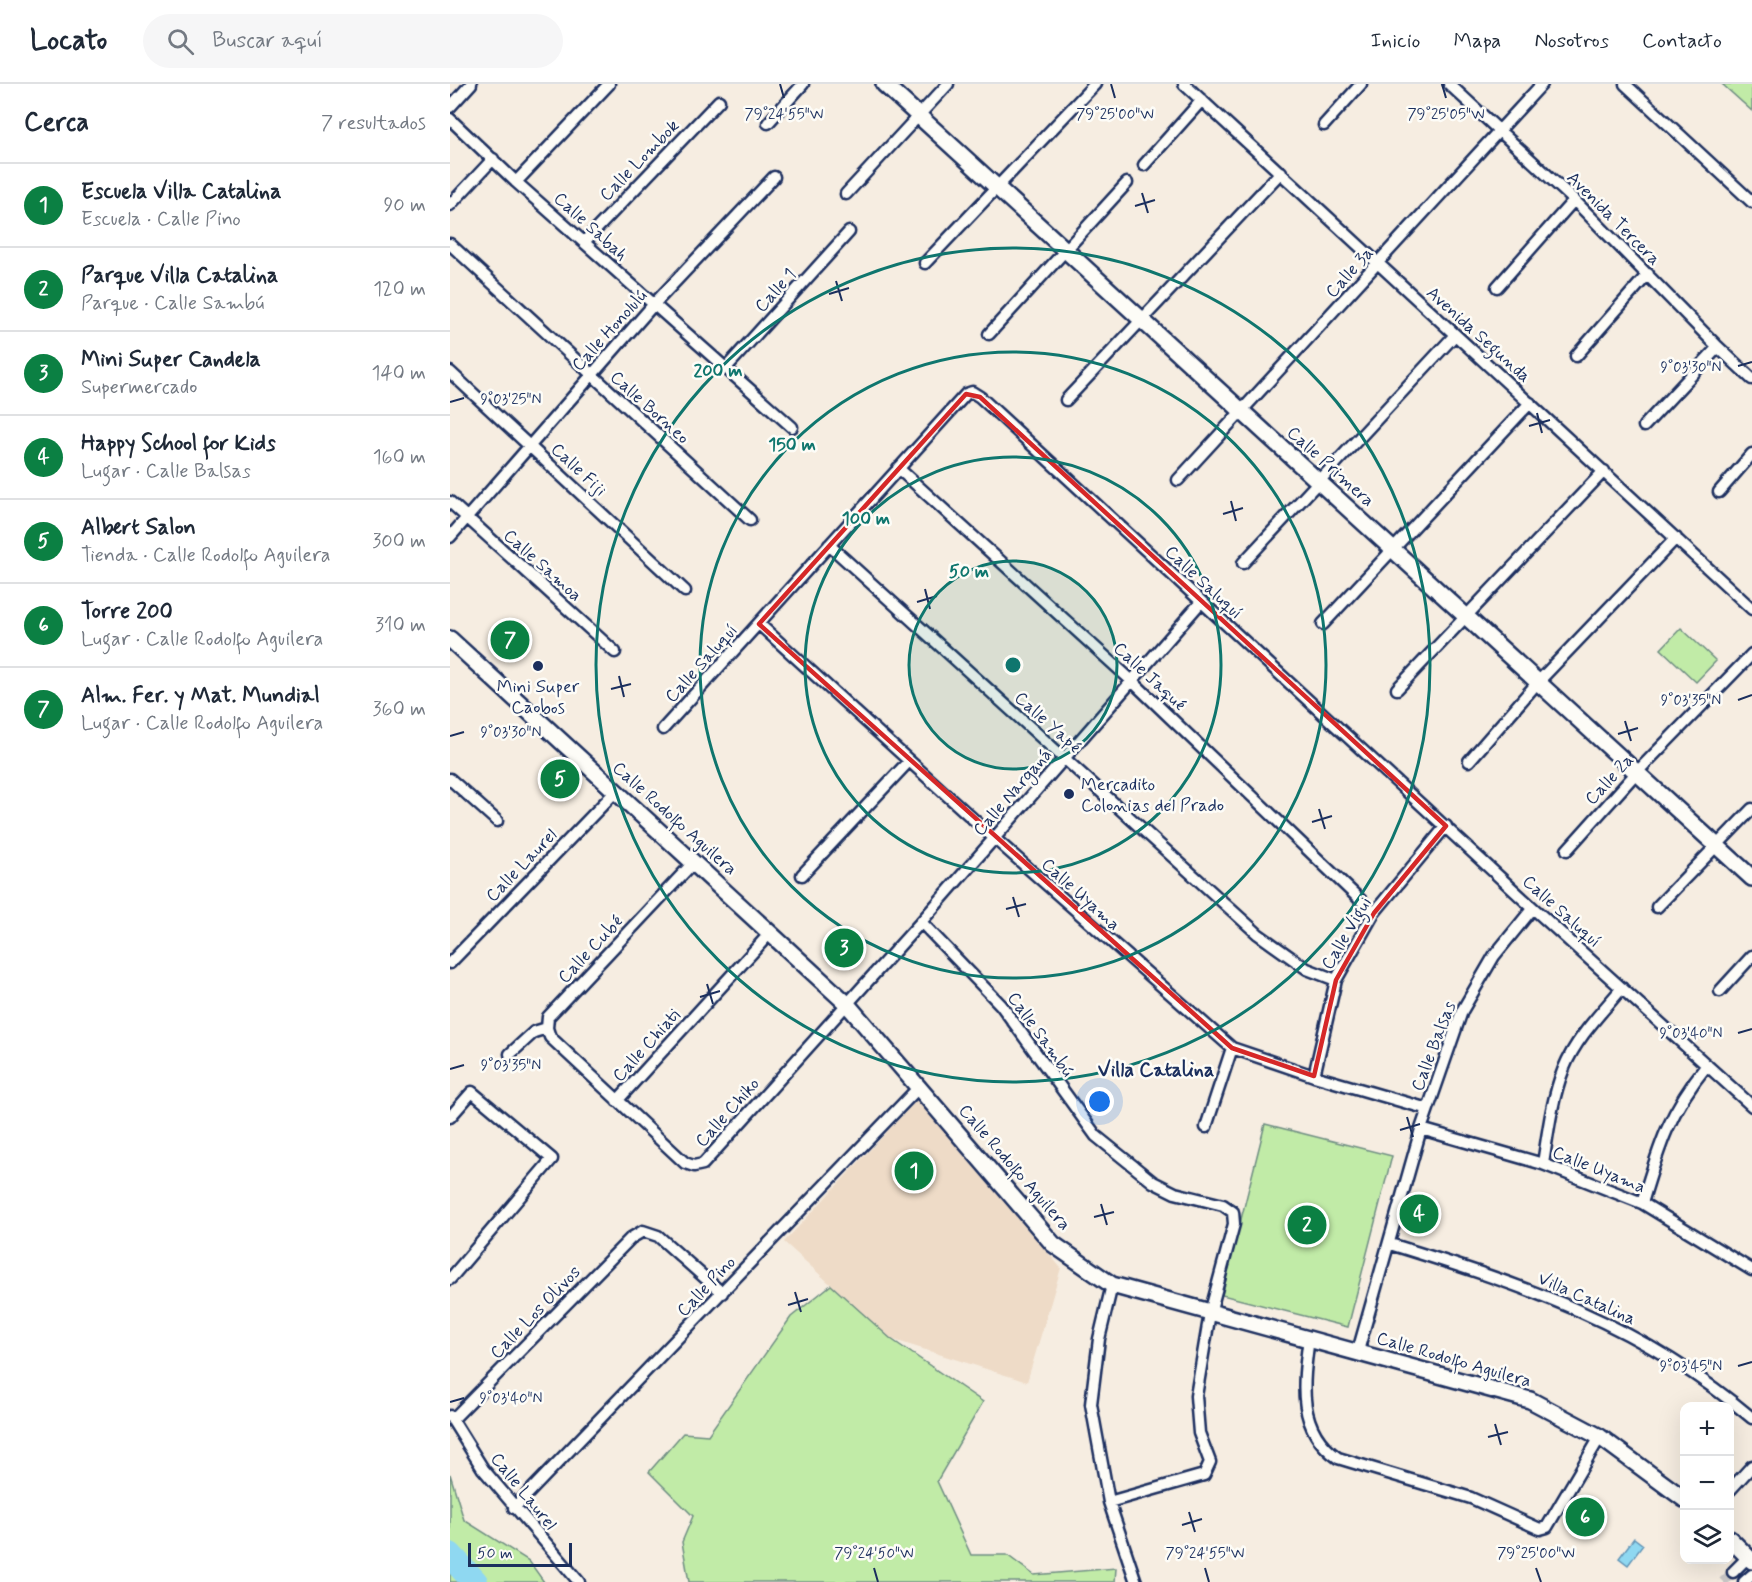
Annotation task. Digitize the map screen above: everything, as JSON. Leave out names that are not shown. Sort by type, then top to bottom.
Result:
[{"type":"street","points":[[450,107],[471,84]]},
{"type":"street","points":[[516,182],[609,84]]},
{"type":"street","points":[[768,123],[803,84]]},
{"type":"street","name":"Calle Primera","points":[[884,84],[1752,878]]},
{"type":"street","points":[[846,194],[948,84]]},
{"type":"street","points":[[925,263],[1095,84]]},
{"type":"street","name":"Avenida Segunda","points":[[1184,84],[1752,609]]},
{"type":"street","points":[[1324,125],[1361,84]]},
{"type":"street","name":"Avenida Tercera","points":[[1449,84],[1574,200],[1752,379]]},
{"type":"street","name":"Calle 3a","points":[[1178,480],[1542,84]]},
{"type":"street","points":[[1625,84],[1752,202]]},
{"type":"street","points":[[1144,165],[1202,100]]},
{"type":"street","name":"Calle Lombok","points":[[584,242],[718,101]]},
{"type":"street","name":"Calle Sabah","points":[[450,119],[516,182],[792,427]]},
{"type":"street","points":[[450,205],[493,159]]},
{"type":"street","points":[[1066,400],[1281,172]]},
{"type":"street","name":"Calle Honolulú","points":[[450,537],[531,447],[590,375],[774,177]]},
{"type":"street","points":[[989,334],[1127,183]]},
{"type":"street","points":[[1497,287],[1574,200]]},
{"type":"street","name":"Calle 1","points":[[725,369],[849,232]]},
{"type":"street","name":"Calle Borneo","points":[[450,244],[750,520]]},
{"type":"street","points":[[1576,356],[1648,274]]},
{"type":"street","points":[[1243,563],[1455,335]]},
{"type":"street","points":[[1644,426],[1718,347]]},
{"type":"street","name":"Calle Fiji","points":[[450,372],[685,591]]},
{"type":"street","name":"Calle Saluquí","points":[[663,729],[898,468],[966,394],[972,392],[1533,908],[1752,1106]]},
{"type":"street","points":[[1323,624],[1530,403]]},
{"type":"street","points":[[1719,492],[1752,454]]},
{"type":"street","name":"Calle Jaqué","points":[[898,468],[1132,681],[1374,913]]},
{"type":"street","points":[[1397,689],[1604,471]]},
{"type":"street","name":"Calle Samoa","points":[[450,502],[615,652]]},
{"type":"street","points":[[1469,761],[1538,682],[1676,538]]},
{"type":"street","name":"Calle Yapé","points":[[829,545],[1258,934],[1307,969],[1336,980]]},
{"type":"street","name":"Calle Narganá","points":[[846,1003],[921,922],[1062,758],[1201,602]]},
{"type":"street","name":"Calle Uyama","points":[[759,624],[994,838],[1232,1048],[1314,1076],[1428,1109]]},
{"type":"street","name":"Calle Rodolfo Aguilera","points":[[450,639],[846,1003],[920,1086],[1053,1244],[1112,1285],[1530,1400],[1600,1437],[1680,1496]]},
{"type":"street","name":"Calle 2a","points":[[1567,850],[1637,772],[1752,654]]},
{"type":"street","points":[[802,875],[909,761]]},
{"type":"street","points":[[450,779],[497,821]]},
{"type":"street","name":"Calle Laurel","points":[[450,963],[616,791]]},
{"type":"street","points":[[1657,908],[1752,809]]},
{"type":"street","name":"Calle Vigui","points":[[1314,1076],[1336,980],[1374,913],[1446,826]]},
{"type":"street","name":"Calle Cubé","points":[[510,1054],[534,1032],[547,1028],[548,1017],[694,862]]},
{"type":"street","name":"Calle Balsas","points":[[1358,1351],[1421,1130],[1462,1011],[1494,956],[1533,908]]},
{"type":"street","name":"Calle Sambú","points":[[921,922],[1001,1005],[1096,1136],[1153,1182],[1175,1193],[1223,1205],[1233,1212],[1234,1224],[1210,1313]]},
{"type":"street","name":"Calle Chiati","points":[[617,1101],[771,932]]},
{"type":"street","points":[[1720,991],[1752,956]]},
{"type":"street","points":[[1542,1164],[1551,1113],[1564,1066],[1592,1024],[1622,988]]},
{"type":"street","name":"Calle Chiko","points":[[547,1028],[550,1037],[617,1101],[684,1163],[694,1166],[703,1164],[846,1003]]},
{"type":"street","points":[[1206,1127],[1232,1048]]},
{"type":"street","points":[[1642,1203],[1664,1132],[1682,1095],[1707,1065]]},
{"type":"street","name":"Calle Pino","points":[[514,1509],[920,1086]]},
{"type":"street","points":[[450,1117],[472,1092],[552,1159],[450,1279]]},
{"type":"street","name":"Calle Uyama","points":[[1421,1130],[1542,1164],[1642,1203],[1752,1270]]},
{"type":"street","name":"Calle Los Olivos","points":[[451,1418],[631,1238],[643,1231],[658,1236],[722,1293]]},
{"type":"street","name":"Villa Catalina","points":[[1390,1244],[1476,1270],[1581,1310],[1668,1356],[1705,1381],[1752,1418]]},
{"type":"street","points":[[1112,1285],[1099,1339],[1091,1404],[1109,1502],[1136,1582]]},
{"type":"street","points":[[1109,1502],[1204,1475],[1209,1469],[1210,1462],[1199,1433],[1196,1396],[1210,1313]]},
{"type":"street","points":[[1309,1338],[1304,1403],[1315,1436],[1326,1450],[1338,1458],[1471,1497],[1540,1529],[1547,1527],[1600,1437]]},
{"type":"street","name":"Calle Laurel","points":[[451,1418],[483,1469],[514,1509],[579,1582]]},
{"type":"street","points":[[1734,1486],[1752,1466]]},
{"type":"street","points":[[1733,1572],[1750,1559],[1734,1543]]},
{"type":"street","points":[[1744,1582],[1752,1575]]},
{"type":"highlighted area","points":[[966,394],[980,397],[1446,826],[1374,913],[1336,980],[1314,1076],[1232,1048],[759,624]]},
{"type":"shaded area","points":[[917,1100],[1061,1268],[1027,1382],[891,1339],[784,1242]]},
{"type":"green space","points":[[1722,84],[1752,84],[1752,111]]},
{"type":"green space","points":[[1681,628],[1716,661],[1696,682],[1661,649]]},
{"type":"green space","points":[[1265,1124],[1392,1156],[1348,1327],[1222,1295]]},
{"type":"green space","points":[[831,1285],[891,1339],[983,1402],[937,1481],[971,1555],[1007,1555],[1034,1575],[1116,1568],[1115,1582],[689,1582],[682,1542],[693,1516],[649,1472],[683,1433],[708,1435],[791,1317]]},
{"type":"green space","points":[[450,1474],[464,1520],[529,1561],[544,1582],[450,1582]]},
{"type":"water","points":[[1634,1538],[1643,1545],[1628,1565],[1619,1558]]},
{"type":"waterway","points":[[450,1555],[475,1582]]},
{"type":"tunnel","points":[[1723,1582],[1733,1572]]},
{"type":"place","name":"Alm. Fer. y Mat. Mundial","points":[[510,640]]},
{"type":"place","name":"Mini Super Caobos","points":[[538,666]]},
{"type":"place","name":"Albert Salon","points":[[560,779]]},
{"type":"place","name":"Mercadito Colonias del Prado","points":[[1069,794]]},
{"type":"place","name":"Mini Super Candela","points":[[844,948]]},
{"type":"place","name":"Escuela Villa Catalina","points":[[914,1171]]},
{"type":"place","name":"Happy School for Kids","points":[[1419,1214]]},
{"type":"place","name":"Parque Villa Catalina","points":[[1307,1225]]},
{"type":"place","name":"Torre 200","points":[[1585,1517]]},
{"type":"district","name":"Villa Catalina","points":[[1156,1069]]}]
